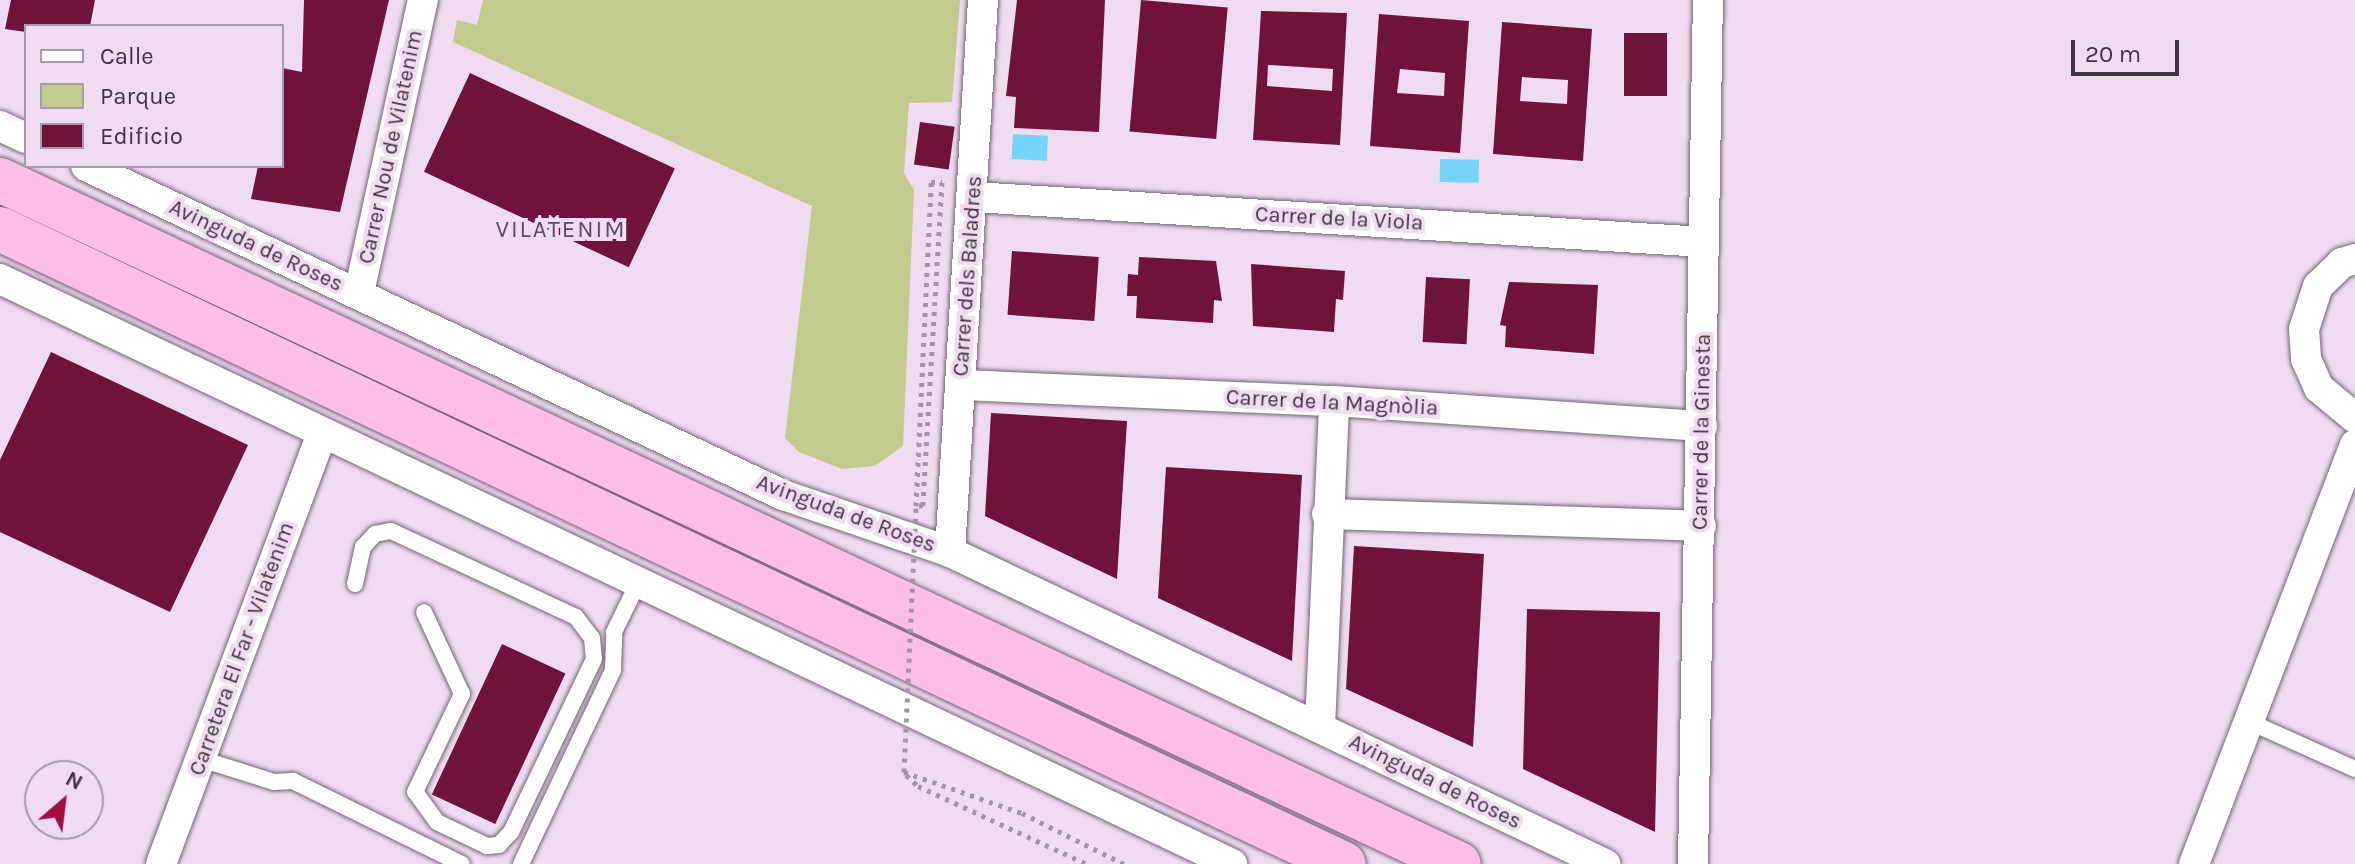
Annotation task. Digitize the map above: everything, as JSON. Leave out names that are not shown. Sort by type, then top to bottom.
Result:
[{"type":"highway","points":[[0,180],[1459,864]]},
{"type":"highway","points":[[0,229],[1344,864]]},
{"type":"street","name":"Carrer Nou de Vilatenim","points":[[359,293],[423,0]]},
{"type":"street","name":"Carrer dels Baladres","points":[[951,540],[974,197],[983,0]]},
{"type":"street","name":"Carrer de la Ginesta","points":[[1693,864],[1708,0]]},
{"type":"street","points":[[0,126],[24,137]]},
{"type":"street","name":"Avinguda de Roses","points":[[90,168],[783,495],[951,540],[1320,727],[1605,864]]},
{"type":"street","name":"Carrer de la Viola","points":[[974,197],[1704,242]]},
{"type":"street","points":[[2355,259],[2342,263],[2318,286],[2304,329],[2306,359],[2319,388],[2355,418]]},
{"type":"street","points":[[0,279],[637,585],[1232,864]]},
{"type":"street","name":"Carrer de la Magnòlia","points":[[962,385],[1334,401],[1702,426]]},
{"type":"street","points":[[1320,727],[1334,401]]},
{"type":"street","name":"Carretera El Far - Vilatenim","points":[[161,864],[322,434]]},
{"type":"street","points":[[2194,864],[2355,445]]},
{"type":"street","points":[[1327,514],[1701,526]]},
{"type":"lane","points":[[355,584],[363,547],[375,534],[391,531],[576,617],[592,638],[594,659],[511,832],[499,845],[487,846],[437,822],[415,792],[462,694],[424,612]]},
{"type":"lane","points":[[521,864],[613,670],[614,632],[637,585]]},
{"type":"lane","points":[[2250,722],[2355,769]]},
{"type":"lane","points":[[201,759],[274,782],[293,781],[462,864]]},
{"type":"path","points":[[934,484],[932,514],[951,540]]},
{"type":"path","points":[[916,506],[904,772],[918,786],[1087,864]]},
{"type":"path","points":[[904,772],[1022,813],[1124,864]]},
{"type":"green space","points":[[483,0],[960,0],[952,102],[909,103],[904,173],[914,190],[903,446],[875,466],[842,469],[799,452],[785,438],[812,206],[453,42],[457,20],[477,25]]},
{"type":"water","points":[[1013,134],[1048,136],[1047,161],[1012,159]]},
{"type":"water","points":[[1440,159],[1479,160],[1479,183],[1440,182]]},
{"type":"building","points":[[11,0],[95,0],[90,24],[24,24],[24,32],[5,29]]},
{"type":"building","points":[[304,0],[389,0],[340,212],[251,199],[258,168],[284,168],[284,68],[302,72]]},
{"type":"building","points":[[1017,0],[1105,0],[1099,132],[1014,128],[1016,97],[1006,96]]},
{"type":"building","points":[[1141,0],[1228,8],[1216,139],[1129,131]]},
{"type":"building","points":[[1261,11],[1347,13],[1340,145],[1253,140]],"holes":[[[1268,65],[1333,69],[1332,91],[1267,86]]]},
{"type":"building","points":[[1379,14],[1469,21],[1460,153],[1370,146]],"holes":[[[1400,69],[1445,73],[1444,96],[1397,93]]]},
{"type":"building","points":[[1502,22],[1592,29],[1583,161],[1493,154]],"holes":[[[1522,77],[1568,80],[1567,104],[1520,101]]]},
{"type":"building","points":[[1624,33],[1667,33],[1667,96],[1624,96]]},
{"type":"building","points":[[470,73],[675,169],[629,267],[424,172]]},
{"type":"building","points":[[920,122],[955,127],[949,169],[914,165]]},
{"type":"building","points":[[1012,251],[1099,257],[1094,321],[1008,315]]},
{"type":"building","points":[[1139,257],[1216,261],[1222,301],[1214,300],[1213,323],[1136,318],[1137,296],[1127,296],[1128,274],[1138,275]]},
{"type":"building","points":[[1251,264],[1345,271],[1343,300],[1336,299],[1334,332],[1253,326]]},
{"type":"building","points":[[1426,277],[1470,279],[1467,344],[1423,342]]},
{"type":"building","points":[[1509,282],[1598,285],[1594,354],[1505,347],[1506,326],[1500,325]]},
{"type":"building","points":[[51,352],[248,445],[170,612],[0,532],[0,460]]},
{"type":"building","points":[[991,413],[1127,421],[1117,579],[985,516]]},
{"type":"building","points":[[1166,467],[1302,475],[1292,661],[1158,598]]},
{"type":"building","points":[[1354,546],[1484,554],[1473,747],[1346,689]]},
{"type":"building","points":[[1527,609],[1660,612],[1655,832],[1523,769]]},
{"type":"building","points":[[502,644],[565,674],[495,824],[432,794]]},
{"type":"district","name":"VILATENIM","points":[[561,230]]}]
